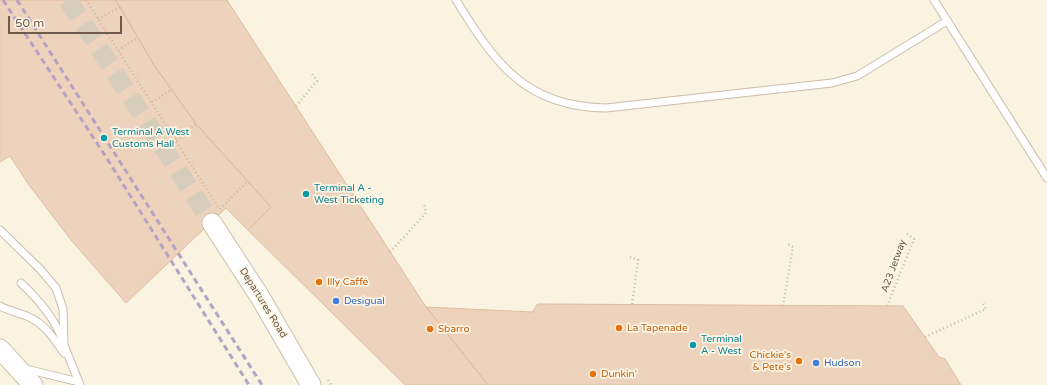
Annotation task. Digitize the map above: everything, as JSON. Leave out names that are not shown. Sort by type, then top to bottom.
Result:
[{"type":"street","name":"Departures Road","points":[[218,215],[260,297],[311,385]]},
{"type":"street","points":[[0,350],[33,385]]},
{"type":"lane","points":[[456,0],[490,51],[502,66],[516,79],[549,98],[594,108],[606,108],[832,84],[857,76],[947,21]]},
{"type":"lane","points":[[934,0],[1047,178]]},
{"type":"lane","points":[[0,230],[40,268],[56,288],[63,309],[64,345]]},
{"type":"lane","points":[[21,282],[33,294],[53,321],[79,384]]},
{"type":"lane","points":[[0,306],[31,318],[40,324],[49,332],[68,358]]},
{"type":"lane","points":[[14,365],[79,384]]},
{"type":"path","points":[[86,0],[176,140],[218,215],[247,182]]},
{"type":"path","points":[[98,19],[120,7]]},
{"type":"path","points":[[118,50],[137,38]]},
{"type":"path","points":[[296,106],[318,81],[312,74]]},
{"type":"path","points":[[152,102],[171,90]]},
{"type":"path","points":[[176,140],[196,124]]},
{"type":"path","points":[[390,252],[426,213],[424,203]]},
{"type":"path","name":"A23 Jetway","points":[[887,306],[914,239],[906,233]]},
{"type":"path","points":[[783,306],[793,247],[786,243]]},
{"type":"path","points":[[630,257],[638,260],[632,305]]},
{"type":"path","points":[[925,337],[986,309],[983,303]]},
{"type":"building","name":"Terminal A West Customs Hall","points":[[0,0],[116,0],[154,65],[196,124],[271,207],[248,230],[226,208],[126,303],[71,240],[29,185],[10,156],[0,162]]},
{"type":"building","name":"Terminal A - West Ticketing","points":[[116,0],[227,0],[426,307],[488,385],[405,385],[248,230],[271,207],[196,124],[154,65]]},
{"type":"building","name":"Terminal A - West","points":[[538,304],[903,306],[939,357],[945,359],[961,385],[488,385],[426,307],[532,312]]},
{"type":"tunnel","points":[[68,0],[212,223]]},
{"type":"railway","points":[[3,0],[106,157],[249,385]]},
{"type":"railway","points":[[17,0],[262,385]]},
{"type":"place","name":"Terminal A West Customs Hall","points":[[104,138]]},
{"type":"place","name":"Terminal A - West Ticketing","points":[[306,194]]},
{"type":"place","name":"Illy Caffé","points":[[319,282]]},
{"type":"place","name":"Desigual","points":[[336,301]]},
{"type":"place","name":"La Tapenade","points":[[619,328]]},
{"type":"place","name":"Sbarro","points":[[430,329]]},
{"type":"place","name":"Terminal A - West","points":[[693,345]]},
{"type":"place","name":"Chickie's & Pete's","points":[[799,361]]},
{"type":"place","name":"Hudson","points":[[816,363]]},
{"type":"place","name":"Dunkin'","points":[[593,374]]}]
